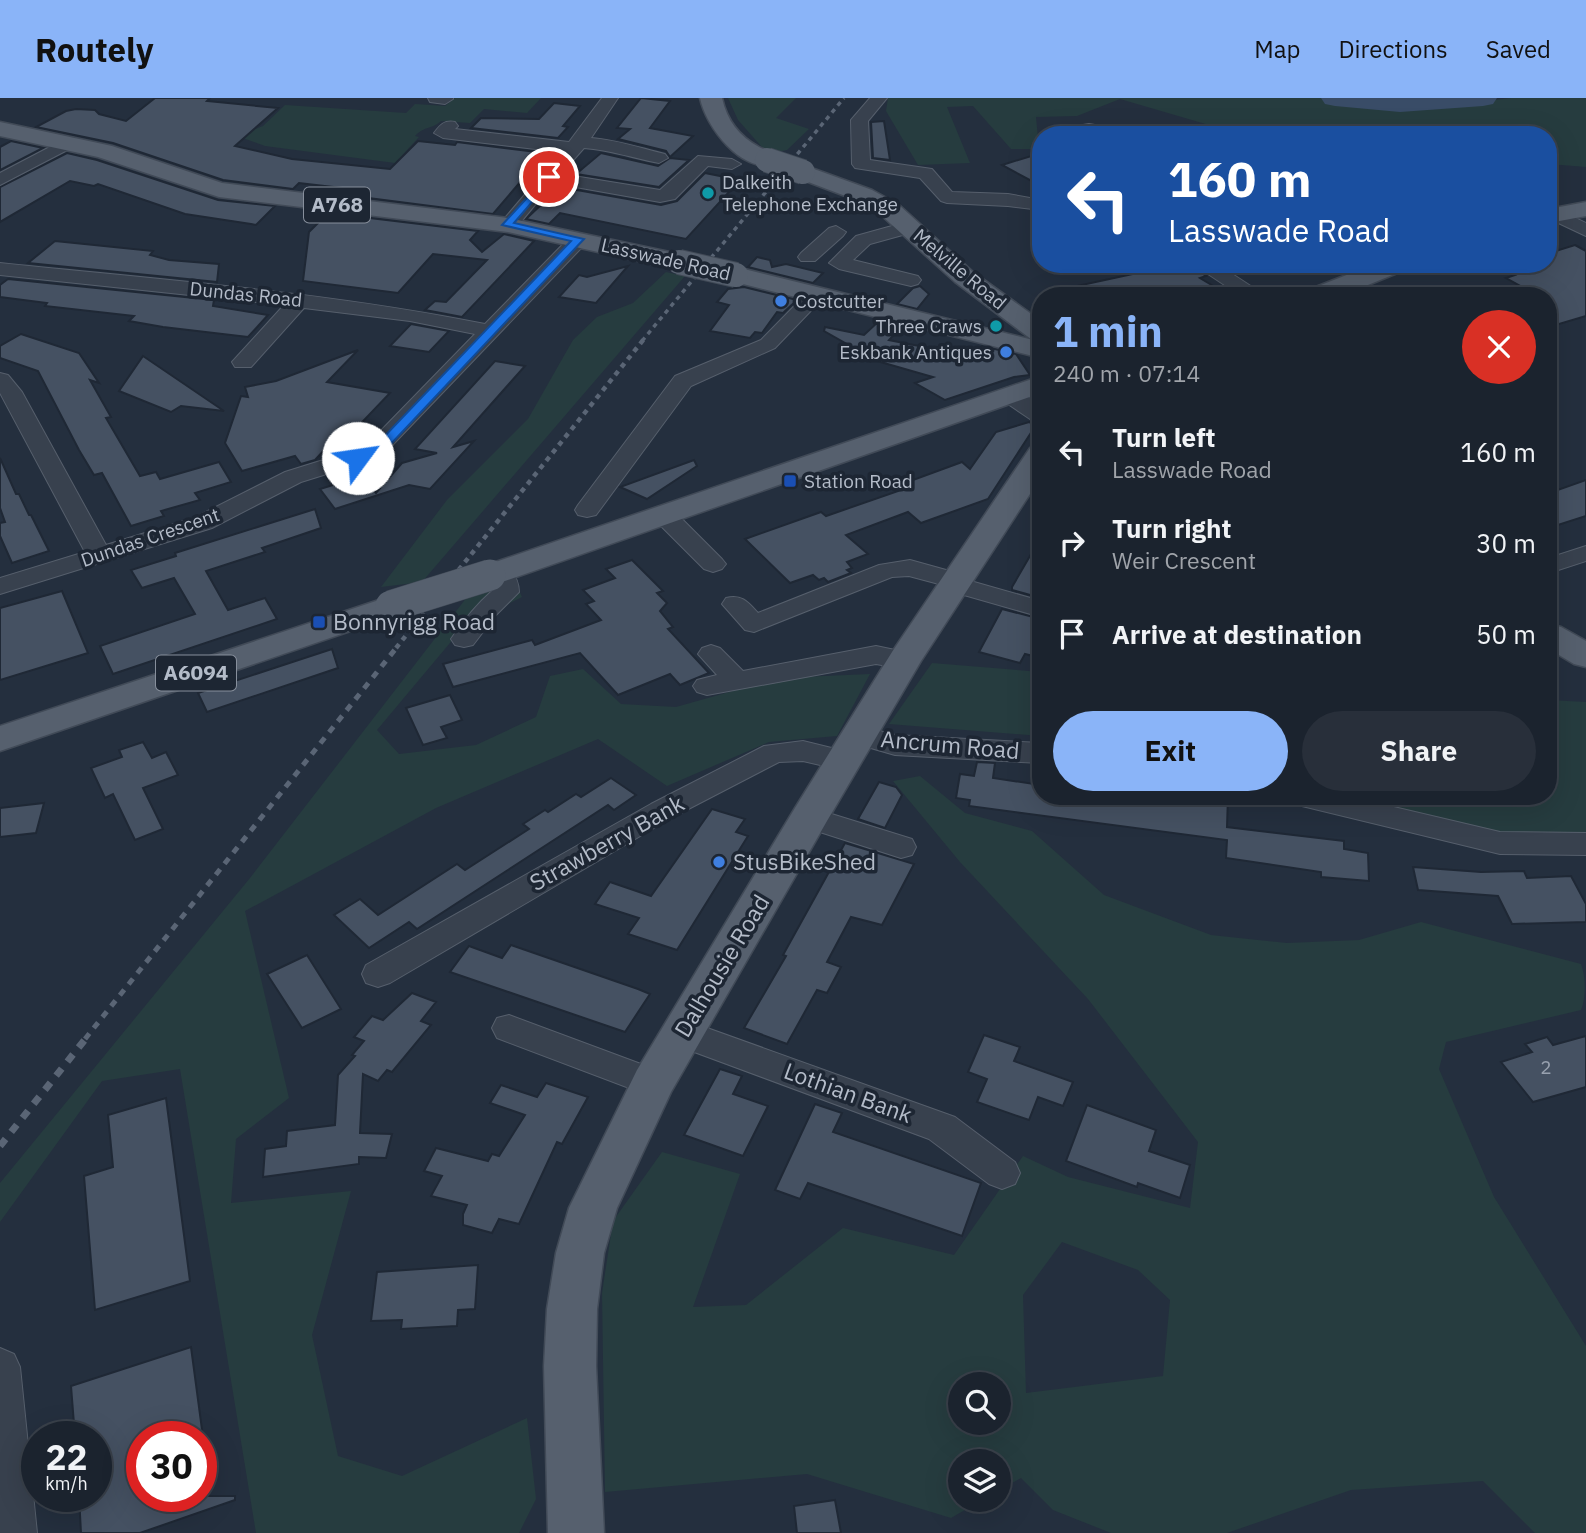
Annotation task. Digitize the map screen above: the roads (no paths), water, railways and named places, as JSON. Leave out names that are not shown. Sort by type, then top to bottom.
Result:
[{"type":"main road","name":"Melville Road","points":[[711,98],[719,122],[732,139],[767,160],[863,195],[890,210],[964,276],[1032,326]]},
{"type":"main road","name":"Lasswade Road","points":[[0,129],[104,151],[219,190],[508,225],[736,275],[1032,348]]},
{"type":"main road","points":[[1557,214],[1586,209]]},
{"type":"main road","points":[[1340,287],[1375,273]]},
{"type":"main road","name":"A6094","points":[[0,739],[391,606],[495,574],[1032,387]]},
{"type":"main road","name":"Dalhousie Road","points":[[576,1533],[570,1366],[572,1309],[580,1253],[593,1208],[653,1083],[809,818],[904,660],[1032,467]]},
{"type":"main road","points":[[1557,640],[1586,656]]},
{"type":"street","points":[[508,225],[576,145],[610,98]]},
{"type":"street","points":[[879,98],[859,120],[861,164],[926,173],[947,197],[1032,204]]},
{"type":"street","points":[[449,126],[443,133],[576,145],[616,145],[646,139]]},
{"type":"street","points":[[0,180],[69,142]]},
{"type":"street","points":[[616,145],[626,152],[659,158]]},
{"type":"street","points":[[549,177],[660,196],[669,195],[704,160],[732,164]]},
{"type":"street","points":[[1557,217],[1586,230]]},
{"type":"street","points":[[910,227],[870,236],[839,263],[911,280]]},
{"type":"street","points":[[808,257],[829,238],[852,250]]},
{"type":"street","name":"Dundas Crescent","points":[[0,586],[203,523],[293,477],[373,452],[579,239]]},
{"type":"street","name":"Dundas Road","points":[[0,269],[300,300],[410,315],[490,331]]},
{"type":"street","points":[[1218,273],[1241,287]]},
{"type":"street","points":[[587,510],[683,381],[716,364],[768,344],[817,294]]},
{"type":"street","points":[[243,362],[300,300]]},
{"type":"street","points":[[0,380],[11,392],[99,555]]},
{"type":"street","points":[[1010,395],[1032,410]]},
{"type":"street","points":[[664,515],[713,564]]},
{"type":"street","points":[[1557,563],[1586,553]]},
{"type":"street","points":[[735,604],[754,624],[888,569],[909,568],[1032,606]]},
{"type":"street","points":[[464,639],[486,608],[506,592],[506,583],[495,574]]},
{"type":"street","points":[[711,654],[738,681]]},
{"type":"street","points":[[707,686],[876,655],[904,660]]},
{"type":"street","name":"Ancrum Road","points":[[853,748],[895,745],[1032,753]]},
{"type":"street","name":"Strawberry Bank","points":[[379,975],[661,811],[774,753],[853,748]]},
{"type":"street","points":[[1339,805],[1500,844],[1586,844]]},
{"type":"street","points":[[809,818],[901,846]]},
{"type":"street","points":[[509,1028],[653,1083]]},
{"type":"street","name":"Lothian Bank","points":[[682,1034],[942,1128],[1002,1173]]},
{"type":"street","points":[[0,1367],[6,1490],[16,1533]]},
{"type":"waterway","points":[[1335,98],[1400,104],[1483,98]]},
{"type":"railway","points":[[642,341],[844,98]]},
{"type":"railway","points":[[396,648],[644,339]]},
{"type":"railway","points":[[85,1039],[397,647]]},
{"type":"railway","points":[[0,1146],[87,1037]]},
{"type":"place","name":"Dalkeith Telephone Exchange","points":[[708,193]]},
{"type":"place","name":"Costcutter","points":[[781,301]]},
{"type":"place","name":"Three Craws","points":[[996,326]]},
{"type":"place","name":"Eskbank Antiques","points":[[1006,352]]},
{"type":"place","name":"Station Road","points":[[790,481]]},
{"type":"place","name":"Bonnyrigg Road","points":[[319,622]]},
{"type":"place","name":"StusBikeShed","points":[[719,862]]}]
